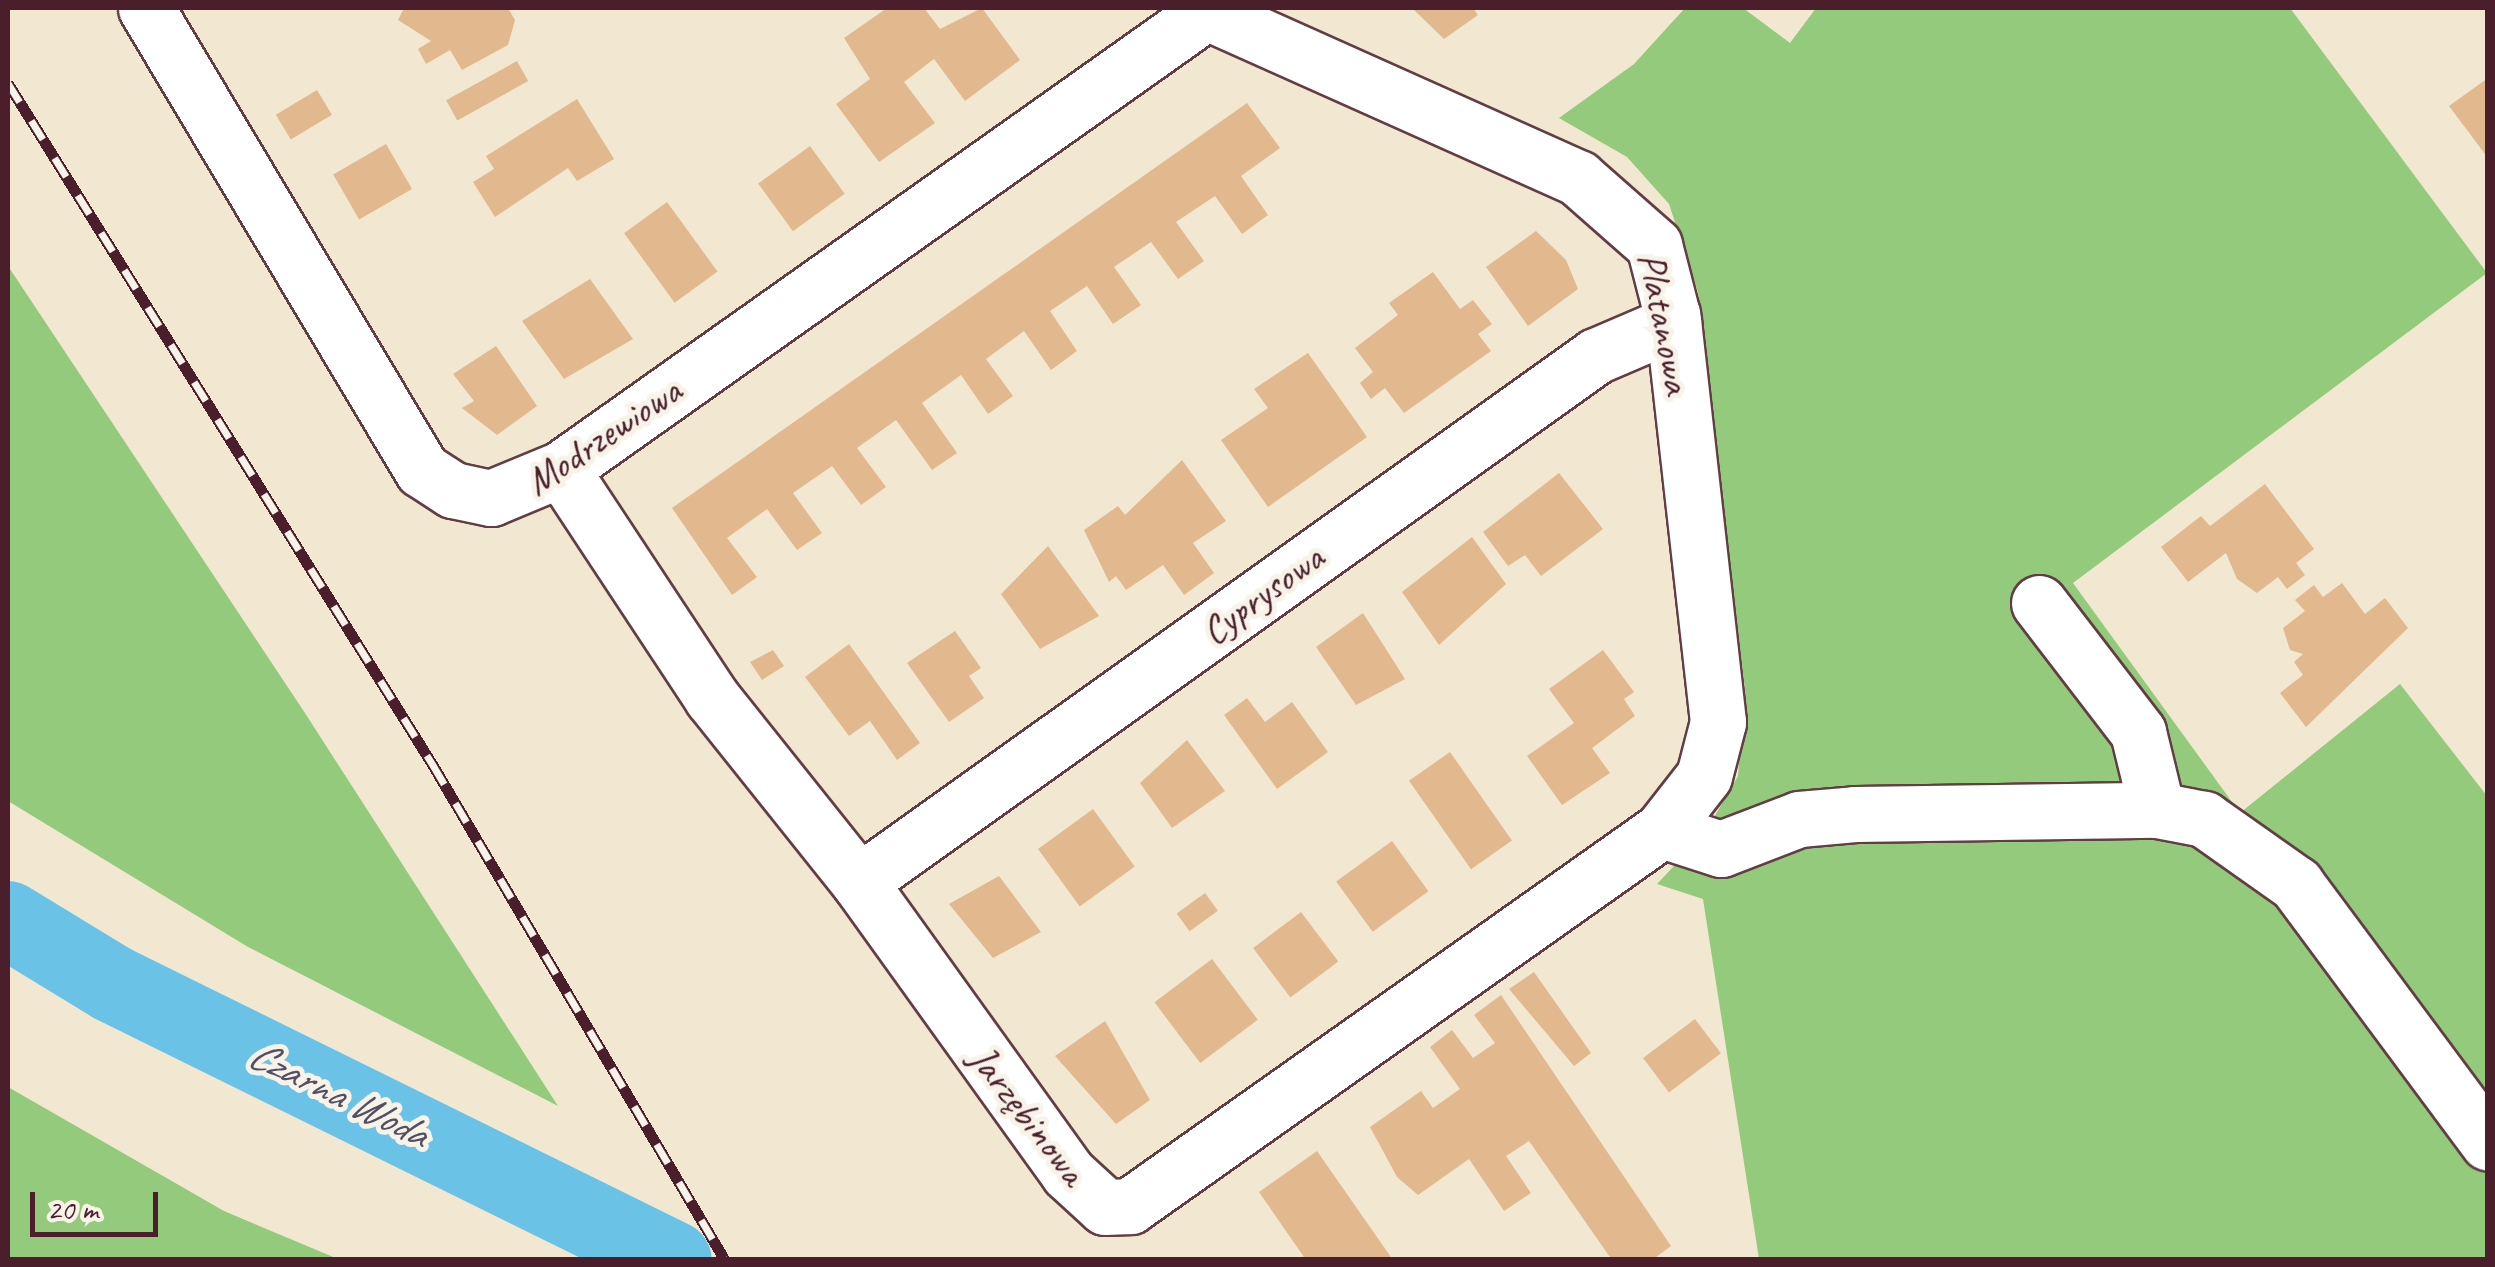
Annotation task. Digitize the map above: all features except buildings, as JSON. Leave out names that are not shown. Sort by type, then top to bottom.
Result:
[{"type":"street","name":"Modrzewiowa","points":[[146,8],[422,470],[450,489],[491,498],[561,469],[1206,9]]},
{"type":"street","name":"Platanowa","points":[[1206,9],[1606,194],[1654,245],[1672,323],[1718,722],[1704,776],[1662,830]]},
{"type":"street","name":"Cyprysowa","points":[[859,882],[1596,356],[1672,323]]},
{"type":"street","name":"Jarzębinowa","points":[[561,469],[712,698],[859,882],[1068,1173],[1100,1204],[1122,1208],[1662,830]]},
{"type":"street","points":[[2039,603],[2138,732],[2157,810]]},
{"type":"street","points":[[1662,830],[1722,849],[1809,818],[2157,810],[2222,826],[2282,869],[2488,1143]]},
{"type":"green space","points":[[1685,8],[1743,8],[1790,43],[1816,8],[2290,8],[2487,273],[2073,583],[2240,813],[2400,684],[2487,796],[2487,1259],[1759,1259],[1703,899],[1657,884],[1705,833],[1738,776],[1745,690],[1698,292],[1669,204],[1627,157],[1559,118],[1634,64]]},
{"type":"green space","points":[[8,266],[303,710],[558,1106],[248,947],[8,801]]},
{"type":"green space","points":[[8,1087],[224,1211],[338,1259],[8,1259]]},
{"type":"waterway","name":"Czarna Woda","points":[[8,920],[113,984],[673,1260]]},
{"type":"railway","points":[[8,83],[433,765],[725,1260]]}]
